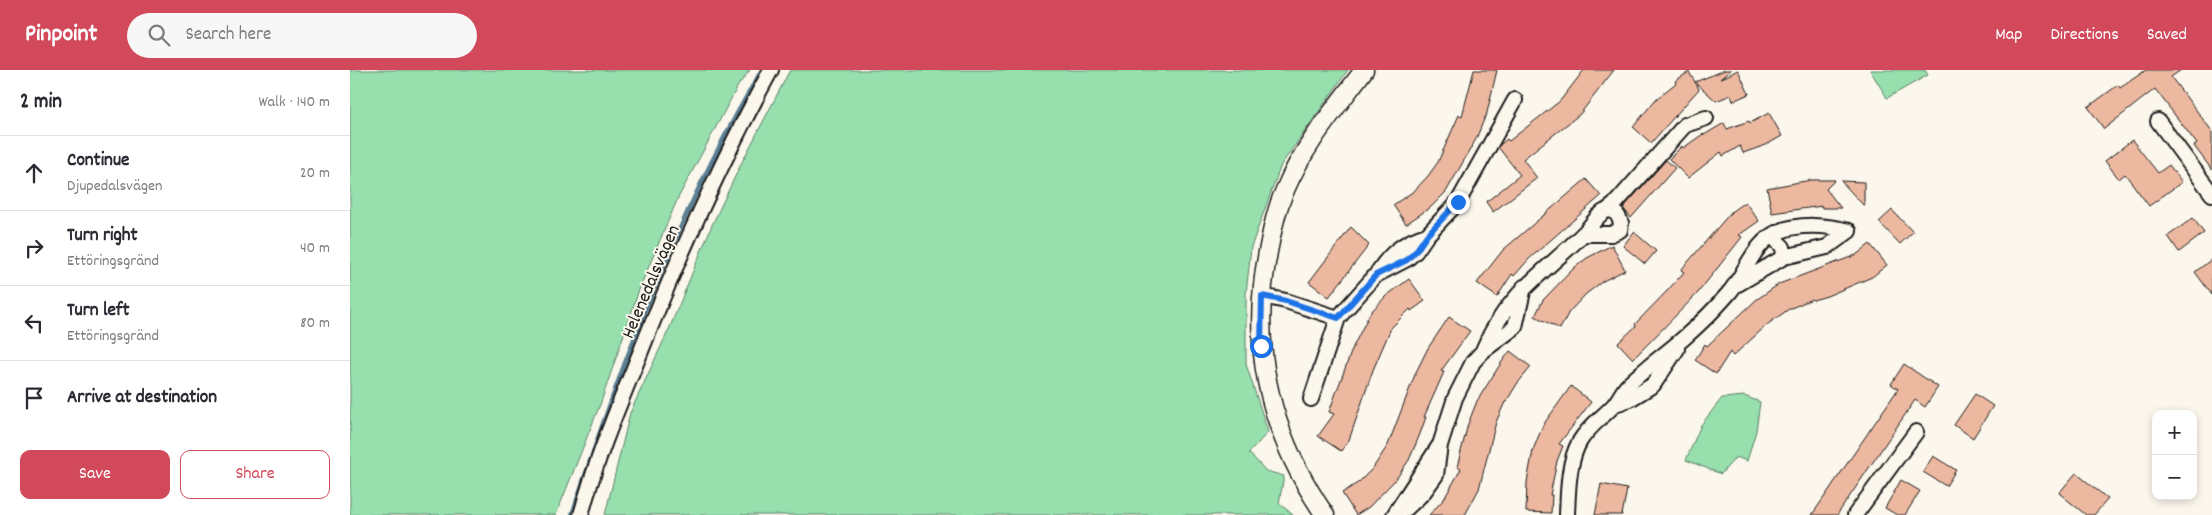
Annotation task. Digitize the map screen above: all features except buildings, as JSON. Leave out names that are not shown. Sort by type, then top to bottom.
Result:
[{"type":"street","name":"Helenedalsvägen","points":[[581,515],[586,494],[671,275],[704,200],[771,70]]},
{"type":"street","points":[[1324,515],[1306,488],[1283,440],[1270,397],[1261,346],[1262,296],[1274,221],[1285,190],[1316,132],[1364,70]]},
{"type":"street","points":[[1311,398],[1338,318],[1376,275],[1394,250],[1427,235],[1458,202],[1515,100]]},
{"type":"street","points":[[1394,515],[1440,445],[1455,398],[1473,362],[1483,351],[1494,325],[1524,287],[1584,234],[1614,204],[1686,125],[1706,118]]},
{"type":"street","points":[[2158,121],[2212,194]]},
{"type":"street","points":[[1584,234],[1611,234],[1620,230],[1622,222],[1617,214],[1612,210],[1606,211]]},
{"type":"street","points":[[1567,515],[1568,488],[1574,457],[1580,441],[1594,423],[1616,404],[1626,388],[1709,315],[1736,285],[1752,254],[1764,241],[1778,232],[1798,227],[1832,226],[1849,231],[1826,247],[1784,257],[1736,285]]},
{"type":"street","points":[[1772,236],[1783,247],[1784,257]]},
{"type":"street","points":[[1262,296],[1286,301],[1338,318]]},
{"type":"street","points":[[1855,515],[1916,432]]},
{"type":"green space","points":[[350,70],[750,70],[739,84],[678,198],[640,287],[601,402],[556,515],[350,515]]},
{"type":"green space","points":[[790,70],[1348,70],[1281,165],[1251,247],[1246,294],[1246,364],[1268,432],[1249,453],[1266,471],[1284,476],[1279,503],[1293,515],[605,515],[630,413],[670,327],[712,225],[741,164]]},
{"type":"green space","points":[[1870,70],[1925,70],[1928,75],[1887,98]]},
{"type":"green space","points":[[1744,396],[1760,402],[1756,431],[1747,461],[1736,457],[1721,474],[1686,460],[1701,425],[1722,398]]},
{"type":"waterway","points":[[572,515],[611,400],[655,287],[704,177],[762,70]]},
{"type":"route","points":[[1261,346],[1260,318],[1262,296],[1286,301],[1338,318],[1376,275],[1407,260],[1458,202]]}]
